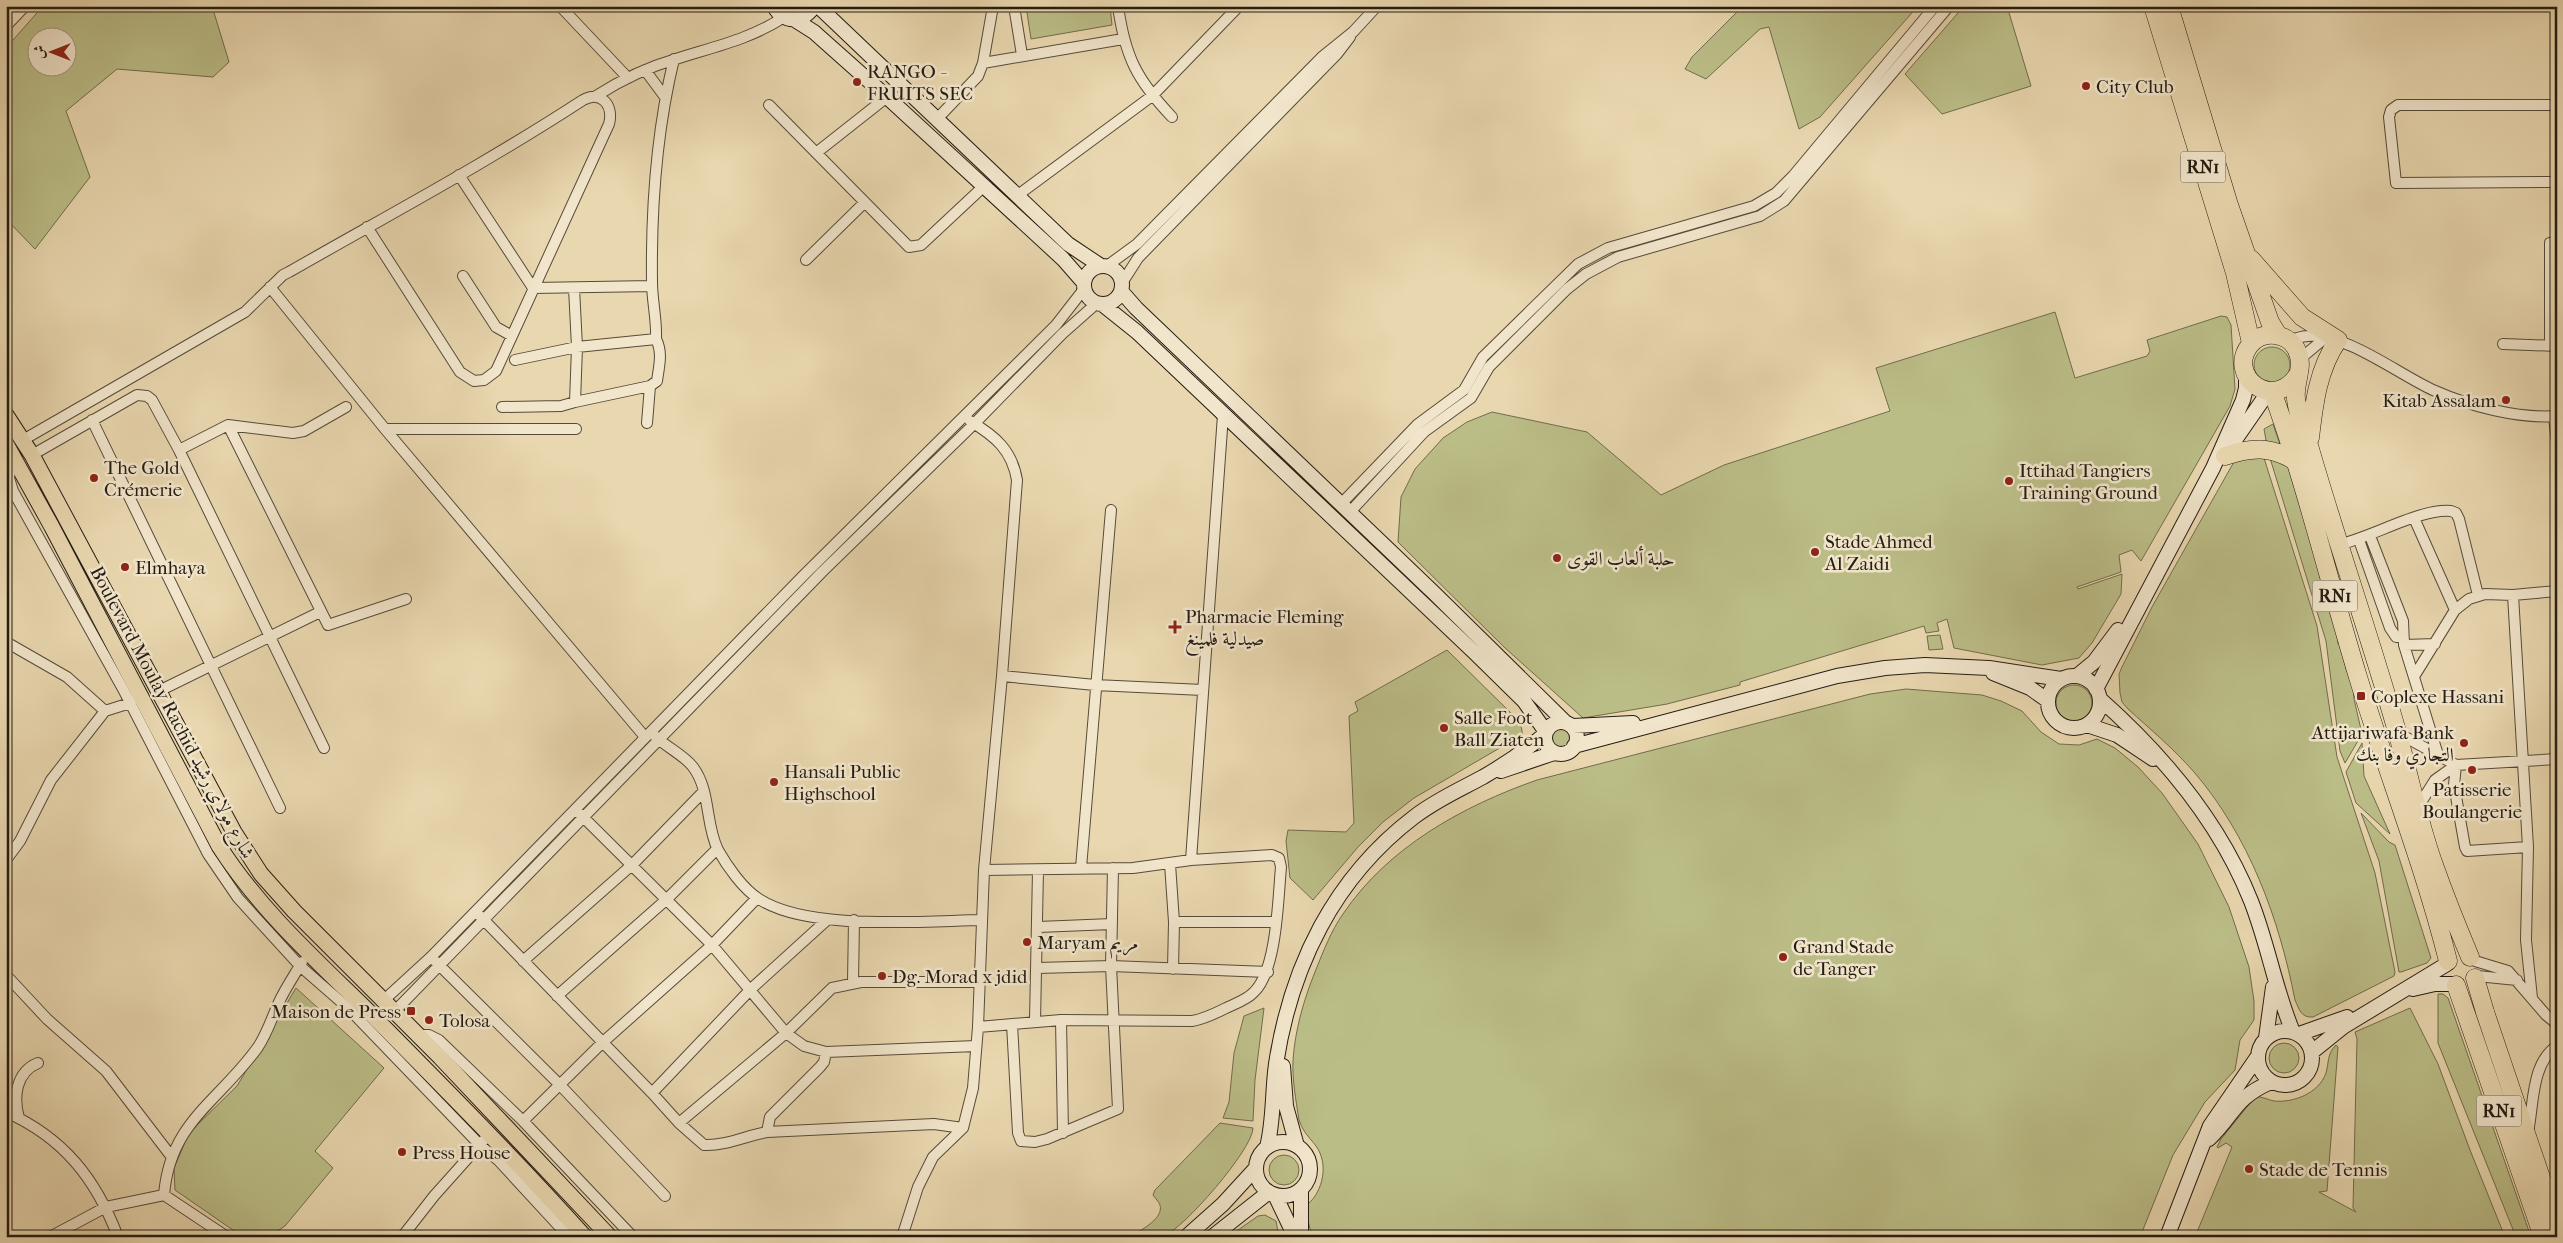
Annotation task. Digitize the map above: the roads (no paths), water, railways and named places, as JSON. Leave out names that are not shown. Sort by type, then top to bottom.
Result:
[{"type":"highway","name":"RN1","points":[[2153,6],[2235,273],[2251,343],[2244,356],[2246,374]]},
{"type":"highway","name":"RN1","points":[[2169,6],[2229,205],[2270,322],[2298,352],[2296,398],[2337,545],[2397,733],[2433,863],[2474,968],[2526,1138],[2557,1225]]},
{"type":"highway","points":[[2247,255],[2302,317],[2331,339],[2320,378],[2308,445]]},
{"type":"highway","points":[[2251,343],[2260,337],[2284,338]]},
{"type":"highway","points":[[2246,374],[2253,384],[2271,391],[2286,387],[2298,368]]},
{"type":"highway","name":"RN1","points":[[2271,391],[2295,461],[2358,676],[2422,866],[2448,963],[2446,973],[2455,984],[2543,1237]]},
{"type":"highway","points":[[2219,462],[2259,448],[2276,451],[2295,461]]},
{"type":"highway","points":[[2448,963],[2456,955],[2474,968],[2465,986],[2455,984]]},
{"type":"main road","name":"Boulevard Moulay Rachid شارع مولاي رشيد","points":[[6,415],[32,455],[234,832],[261,874],[301,918],[417,1035],[610,1237]]},
{"type":"main road","name":"Boulevard Moulay Rachid شارع مولاي رشيد","points":[[9,449],[134,699],[234,871],[308,952],[490,1133],[585,1237]]},
{"type":"street","points":[[6,26],[25,6]]},
{"type":"street","points":[[560,6],[628,78]]},
{"type":"street","points":[[774,6],[789,18],[814,32],[888,97],[1065,261],[1084,286],[1089,298],[1137,332],[1474,652],[1524,701],[1545,733],[1545,743],[1554,753]]},
{"type":"street","points":[[23,440],[244,312],[283,275],[459,175],[583,100],[596,96],[645,70],[674,59],[756,33],[789,18],[806,16],[814,6]]},
{"type":"street","points":[[818,6],[1072,247],[1118,272],[1122,287],[1136,308],[1346,508],[1568,724],[1577,738],[1574,746],[1568,752],[1554,753],[1484,776]]},
{"type":"street","points":[[936,120],[972,83],[982,64],[993,6]]},
{"type":"street","points":[[1014,6],[1022,55]]},
{"type":"street","points":[[1118,6],[1123,39],[1138,74],[1152,96],[1172,117]]},
{"type":"street","points":[[1018,195],[1152,96],[1239,6]]},
{"type":"street","points":[[579,813],[658,740],[822,572],[974,424],[1062,334],[1100,304],[1112,302],[1138,258],[1337,54],[1353,32],[1377,6]]},
{"type":"street","points":[[1346,508],[1418,424],[1464,390],[1479,362],[1578,264],[1608,248],[1754,206],[1776,193],[1793,176],[1935,6]]},
{"type":"street","points":[[1346,508],[1424,432],[1468,401],[1488,368],[1567,289],[1586,274],[1618,257],[1760,216],[1784,201],[1949,6]]},
{"type":"street","points":[[388,1007],[439,965],[480,915],[579,813],[648,735],[962,416],[1056,325],[1084,286],[1088,273],[1104,266],[1137,244],[1322,57],[1353,32]]},
{"type":"street","points":[[982,64],[1022,55],[1123,39]]},
{"type":"street","points":[[502,407],[561,406],[650,386],[657,381],[661,349],[656,339],[656,303],[652,286],[652,207],[665,97],[674,59]]},
{"type":"street","points":[[645,70],[665,97]]},
{"type":"street","points":[[368,227],[464,376],[474,381],[489,378],[496,371],[609,124],[610,114],[607,106],[600,97],[596,96]]},
{"type":"street","points":[[816,153],[888,97]]},
{"type":"street","points":[[769,105],[904,244],[914,247],[921,245],[983,187]]},
{"type":"street","points":[[2557,105],[2398,105],[2391,110],[2389,117],[2396,183],[2557,182]]},
{"type":"street","points":[[459,175],[533,288]]},
{"type":"street","points":[[806,260],[864,203]]},
{"type":"street","points":[[2504,344],[2554,346],[2550,243],[2557,242]]},
{"type":"street","points":[[463,276],[496,327],[512,336]]},
{"type":"street","points":[[533,288],[652,286]]},
{"type":"street","points":[[270,287],[385,429],[648,735],[658,740],[692,765],[704,791],[717,848],[734,873],[757,898],[778,909],[827,920],[982,920]]},
{"type":"street","points":[[574,288],[577,347],[574,402]]},
{"type":"street","points":[[2284,338],[2308,336],[2331,339],[2413,380],[2459,400],[2500,411],[2556,416],[2557,444]]},
{"type":"street","points":[[515,360],[577,347],[656,339]]},
{"type":"street","points":[[2298,368],[2331,339]]},
{"type":"street","points":[[2219,462],[2244,400],[2246,374]]},
{"type":"street","points":[[648,423],[650,386]]},
{"type":"street","points":[[2061,679],[2051,688],[2047,700],[2048,710],[2058,723],[2074,729],[2087,725],[2097,714],[2098,694],[2137,615],[2141,603],[2219,462],[2244,425],[2271,391]]},
{"type":"street","points":[[32,455],[137,396],[147,396],[155,404],[324,748]]},
{"type":"street","points":[[179,450],[228,425],[294,433],[304,431],[346,406]]},
{"type":"street","points":[[1191,860],[1223,415]]},
{"type":"street","points":[[902,1237],[918,1187],[933,1158],[963,1128],[973,1088],[978,1026],[984,870],[1002,676],[1017,480],[1012,460],[1001,443],[962,416]]},
{"type":"street","points":[[92,420],[212,664],[280,808]]},
{"type":"street","points":[[228,425],[325,622],[331,625],[406,599]]},
{"type":"street","points":[[385,429],[576,429]]},
{"type":"street","points":[[1082,868],[1095,685],[1111,510]]},
{"type":"street","points":[[2337,545],[2359,540],[2414,518],[2444,510],[2456,513],[2478,595]]},
{"type":"street","points":[[2414,518],[2455,610]]},
{"type":"street","points":[[2370,536],[2403,620],[2403,641],[2438,755]]},
{"type":"street","points":[[2359,540],[2390,628],[2396,637],[2403,641],[2435,644]]},
{"type":"street","points":[[2414,675],[2455,610],[2478,595],[2513,596],[2557,591]]},
{"type":"street","points":[[2513,596],[2528,847],[2526,940],[2532,998]]},
{"type":"street","points":[[1574,746],[1837,676],[1885,668],[1924,665],[2009,670],[2061,679],[2077,676],[2094,662],[2131,612],[2141,603]]},
{"type":"street","points":[[159,691],[269,635],[320,612]]},
{"type":"street","points":[[6,642],[68,678],[105,711]]},
{"type":"street","points":[[1981,669],[2030,688],[2047,700]]},
{"type":"street","points":[[1002,676],[1095,685],[1203,690]]},
{"type":"street","points":[[2077,676],[2088,680],[2098,694],[2138,733],[2206,816],[2231,858],[2255,910],[2274,976],[2296,1033],[2307,1042],[2312,1052],[2312,1066],[2304,1078],[2285,1086],[2271,1082],[2260,1068],[2258,1056],[2260,1046],[2266,1038],[2271,1013],[2274,976]]},
{"type":"street","points":[[8,854],[20,841],[51,780],[105,711],[134,699],[208,854],[246,907],[300,966],[347,1007],[480,1145],[499,1161],[569,1237]]},
{"type":"street","points":[[1186,1237],[1223,1204],[1256,1168],[1260,1156],[1267,1147],[1272,1121],[1276,1067],[1295,984],[1308,948],[1345,886],[1371,855],[1414,817],[1441,798],[1484,776],[1545,733],[1554,723],[1658,723]]},
{"type":"street","points":[[2087,725],[2117,735],[2161,762]]},
{"type":"street","points":[[2397,733],[2456,766]]},
{"type":"street","points":[[2418,807],[2434,780],[2456,766],[2557,759]]},
{"type":"street","points":[[2456,766],[2454,785],[2467,851],[2528,847]]},
{"type":"street","points":[[522,960],[633,864],[704,791]]},
{"type":"street","points":[[579,813],[633,864],[712,944],[786,1033],[804,1046],[826,1052],[976,1046]]},
{"type":"street","points":[[557,996],[667,900],[717,848]]},
{"type":"street","points":[[978,1026],[1061,1020],[1202,1020],[1253,994],[1268,972],[1276,922],[1281,867],[1277,856],[1191,860],[1170,864],[1113,868],[984,870]]},
{"type":"street","points":[[1170,864],[1174,922],[1173,969]]},
{"type":"street","points":[[1012,1024],[1018,1133],[1021,1141],[1034,1142],[1063,1133],[1118,1109],[1111,966],[1113,868]]},
{"type":"street","points":[[1035,1021],[1038,870]]},
{"type":"street","points":[[524,1121],[602,1043],[712,944],[757,898]]},
{"type":"street","points":[[388,1007],[431,957],[480,915]]},
{"type":"street","points":[[480,915],[602,1043],[652,1092],[679,1123],[704,1144],[728,1143],[746,1136],[767,1132],[934,1124],[963,1128]]},
{"type":"street","points":[[652,1092],[751,989],[827,920]]},
{"type":"street","points":[[853,982],[854,920]]},
{"type":"street","points":[[1174,922],[1276,922]]},
{"type":"street","points":[[1038,927],[1112,924]]},
{"type":"street","points":[[164,1195],[166,1175],[171,1156],[194,1118],[239,1072],[259,1045],[281,998],[308,952]]},
{"type":"street","points":[[431,957],[560,1085],[665,1196]]},
{"type":"street","points":[[2312,1052],[2324,1040],[2448,963]]},
{"type":"street","points":[[1037,968],[1111,966],[1268,972]]},
{"type":"street","points":[[2474,968],[2516,980]]},
{"type":"street","points":[[2474,968],[2503,968],[2557,1024]]},
{"type":"street","points":[[6,975],[47,1019],[106,1070],[171,1156]]},
{"type":"street","points":[[679,1123],[786,1033],[832,988],[853,982],[979,982]]},
{"type":"street","points":[[2405,991],[2435,984],[2455,984]]},
{"type":"street","points":[[2266,1038],[2282,1031],[2296,1033],[2373,1008]]},
{"type":"street","points":[[1061,1020],[1063,1133]]},
{"type":"street","points":[[417,1035],[429,1035],[439,1040],[524,1121],[633,1237]]},
{"type":"street","points":[[2526,1138],[2541,1062],[2548,1052],[2557,1046]]},
{"type":"street","points":[[1280,1048],[1287,1111],[1297,1146]]},
{"type":"street","points":[[767,1132],[770,1117],[820,1068],[824,1062],[826,1052]]},
{"type":"street","points":[[2167,1237],[2214,1118],[2258,1056]]},
{"type":"street","points":[[19,1118],[16,1107],[18,1086],[23,1072],[38,1063]]},
{"type":"street","points":[[2204,1142],[2215,1133],[2242,1099],[2255,1089],[2271,1082]]},
{"type":"street","points":[[6,1112],[19,1118],[66,1150],[84,1170],[106,1207],[118,1237]]},
{"type":"street","points":[[402,1237],[434,1196],[490,1133]]},
{"type":"street","points":[[1212,1237],[1272,1194],[1293,1194],[1301,1190],[1306,1183],[1310,1167],[1304,1151],[1297,1146],[1282,1142],[1267,1147]]},
{"type":"street","points":[[1256,1168],[1259,1182],[1272,1194],[1295,1237]]},
{"type":"street","points":[[1301,1190],[1301,1237]]},
{"type":"street","points":[[50,1237],[106,1207],[164,1195],[227,1237]]},
{"type":"place","name":"RANGO - FRUITS SEC","points":[[857,82]]},
{"type":"place","name":"City Club","points":[[2086,86]]},
{"type":"place","name":"Kitab Assalam","points":[[2506,400]]},
{"type":"place","name":"The Gold Crémerie","points":[[94,478]]},
{"type":"place","name":"Ittihad Tangiers Training Ground","points":[[2009,481]]},
{"type":"place","name":"Stade Ahmed Al Zaidi","points":[[1815,552]]},
{"type":"place","name":"حلبة ألعاب القوى","points":[[1557,558]]},
{"type":"place","name":"Elmhaya","points":[[125,567]]},
{"type":"place","name":"Pharmacie Fleming صيدلية فلمينغ","points":[[1175,627]]},
{"type":"place","name":"Coplexe Hassani","points":[[2361,696]]},
{"type":"place","name":"Salle Foot Ball Ziaten","points":[[1444,728]]},
{"type":"place","name":"Attijariwafa Bank التجاري وفا بنك","points":[[2464,743]]},
{"type":"place","name":"Patisserie Boulangerie","points":[[2472,770]]},
{"type":"place","name":"Hansali Public Highschool","points":[[774,782]]},
{"type":"place","name":"Maryam مريم","points":[[1027,942]]},
{"type":"place","name":"Grand Stade de Tanger","points":[[1783,957]]},
{"type":"place","name":"Dg. Morad x jdid","points":[[882,976]]},
{"type":"place","name":"Maison de Press","points":[[411,1011]]},
{"type":"place","name":"Tolosa","points":[[429,1020]]},
{"type":"place","name":"Press House","points":[[402,1152]]},
{"type":"place","name":"Stade de Tennis","points":[[2249,1169]]}]
